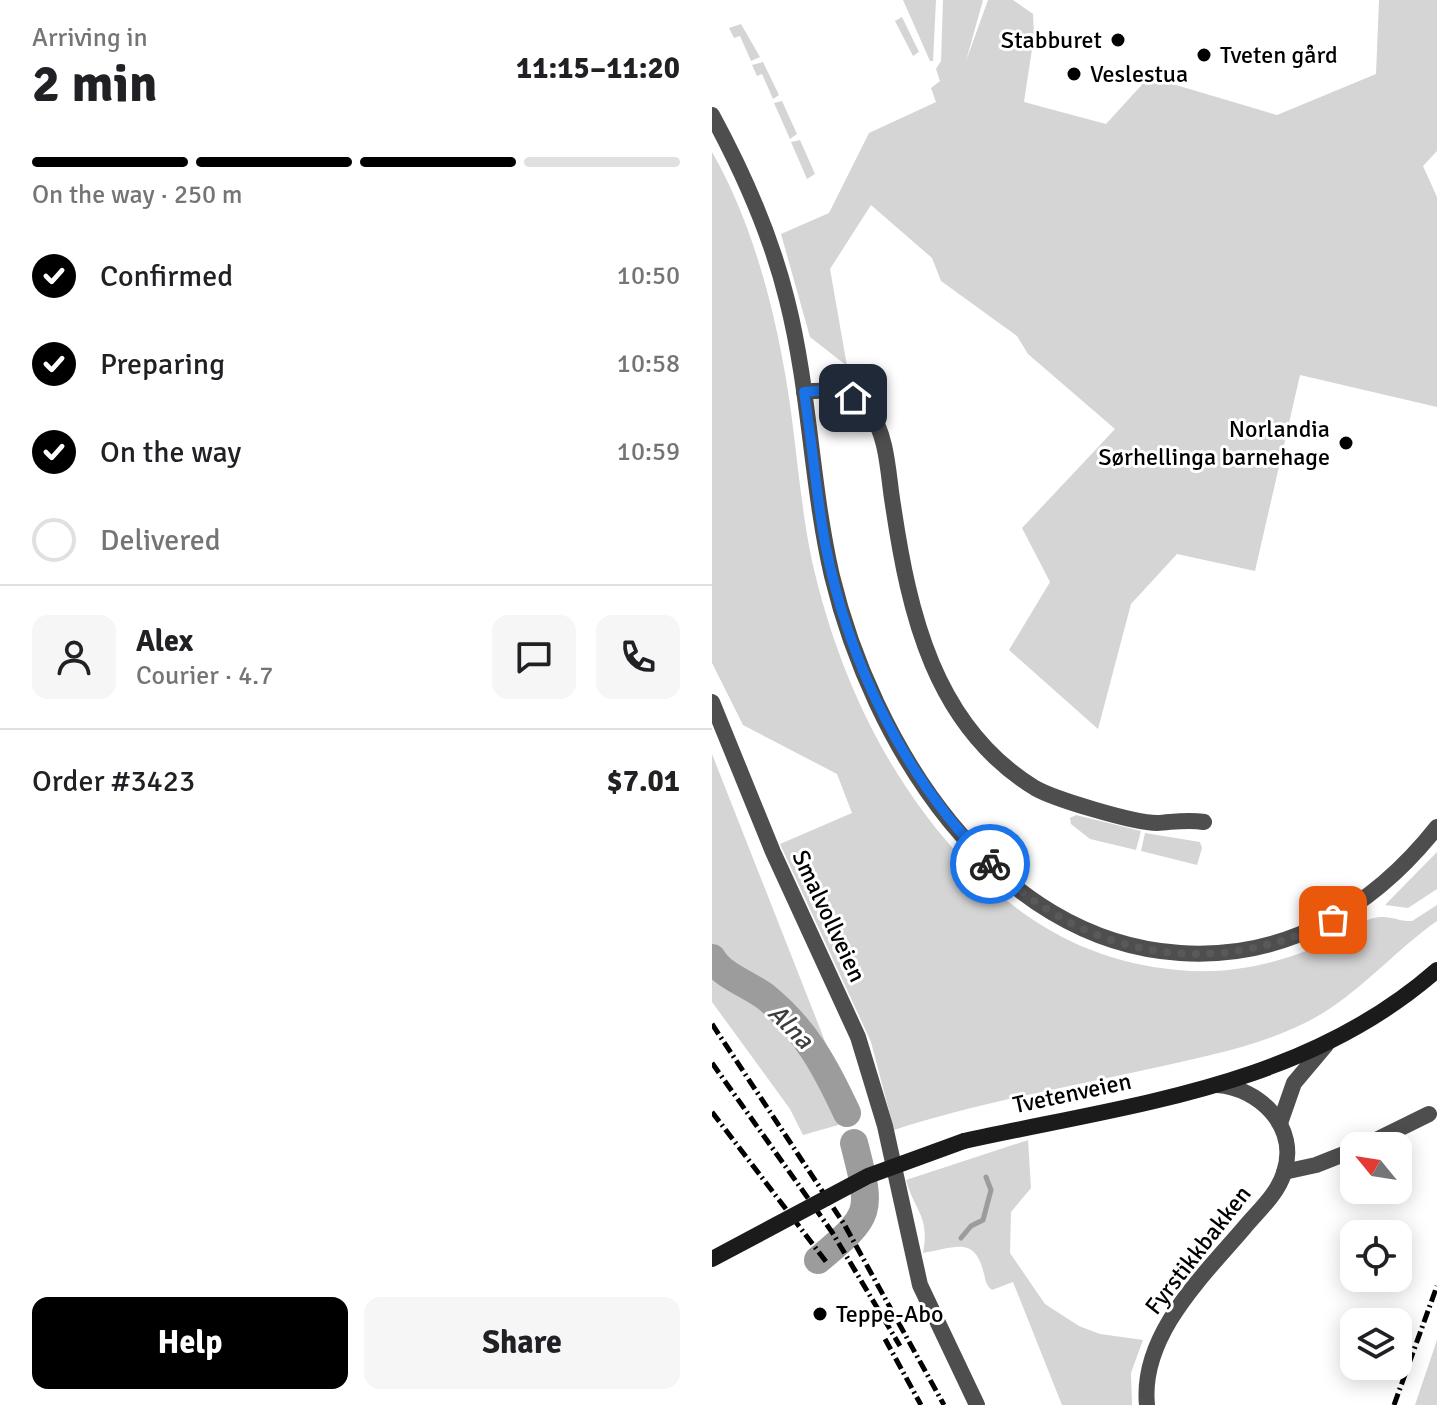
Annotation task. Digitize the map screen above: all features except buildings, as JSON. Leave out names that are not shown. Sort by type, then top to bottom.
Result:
[{"type":"main road","name":"Tvetenveien","points":[[712,1259],[868,1176],[964,1141],[1217,1085],[1265,1071],[1326,1045],[1376,1016],[1437,970]]},
{"type":"street","points":[[712,115],[744,178],[779,272],[804,392],[833,577],[853,646],[880,706],[920,780],[963,835],[1007,880],[1049,912],[1109,940],[1155,951],[1213,954],[1263,947],[1312,931],[1369,897],[1437,827]]},
{"type":"street","points":[[804,392],[830,390],[848,394],[873,415],[883,445],[902,567],[921,638],[941,688],[979,740],[1013,772],[1047,794],[1154,823],[1182,818],[1204,822]]},
{"type":"street","name":"Smalvollveien","points":[[712,702],[773,852],[858,1037],[891,1154],[920,1285],[977,1405]]},
{"type":"street","points":[[1280,1123],[1294,1083],[1326,1045]]},
{"type":"street","points":[[1217,1085],[1236,1087],[1259,1098],[1280,1123],[1285,1145],[1284,1172],[1340,1156]]},
{"type":"street","points":[[1392,1132],[1429,1114]]},
{"type":"street","name":"Fyrstikkbakken","points":[[1147,1405],[1146,1372],[1161,1335],[1266,1203],[1284,1172]]},
{"type":"shaded area","points":[[903,0],[936,0],[933,61],[930,61]]},
{"type":"shaded area","points":[[943,0],[983,0],[966,61],[988,0],[1013,0],[1033,14],[1034,36],[1024,102],[1106,124],[1149,77],[1277,115],[1376,74],[1379,0],[1437,0],[1437,151],[1423,166],[1437,197],[1437,407],[1300,375],[1255,571],[1177,554],[1131,604],[1098,729],[1009,650],[1050,582],[1022,528],[1115,429],[1028,354],[1017,336],[941,281],[932,258],[871,205],[830,269],[847,366],[810,337],[781,234],[829,213],[869,133],[936,102],[931,88],[940,81],[936,69],[941,61]]},
{"type":"shaded area","points":[[902,17],[919,52],[913,56],[895,21]]},
{"type":"shaded area","points":[[741,24],[760,57],[751,61],[740,36],[734,38],[729,28]]},
{"type":"shaded area","points":[[763,62],[779,95],[773,99],[762,74],[757,76],[752,65]]},
{"type":"shaded area","points":[[782,101],[797,134],[790,139],[774,103]]},
{"type":"shaded area","points":[[800,140],[815,174],[807,179],[791,142]]},
{"type":"shaded area","points":[[712,152],[748,231],[773,317],[789,396],[812,561],[836,645],[851,685],[890,762],[940,833],[969,866],[1014,906],[1063,938],[1118,959],[1178,970],[1216,971],[1271,962],[1325,943],[1367,920],[1385,917],[1412,921],[1437,905],[1437,921],[1338,1003],[1282,1033],[1216,1054],[989,1104],[894,1130],[871,1042],[780,844],[852,813],[837,774],[743,725],[712,663]]},
{"type":"shaded area","points":[[712,754],[856,1120],[803,1135],[790,1109],[712,1002]]},
{"type":"shaded area","points":[[1076,815],[1141,831],[1136,850],[1090,839],[1071,824],[1070,818]]},
{"type":"shaded area","points":[[1145,833],[1200,842],[1202,848],[1197,865],[1141,851]]},
{"type":"shaded area","points":[[1437,852],[1437,889],[1408,908],[1385,905]]},
{"type":"shaded area","points":[[1028,1140],[1031,1188],[1011,1212],[1010,1253],[1045,1304],[1079,1326],[1100,1334],[1143,1340],[1131,1373],[1132,1405],[1062,1405],[1013,1282],[992,1290],[986,1283],[980,1262],[969,1249],[954,1247],[923,1253],[925,1230],[906,1180]]},
{"type":"shaded area","points":[[1437,1340],[1437,1405],[1415,1405]]},
{"type":"waterway","name":"Alna","points":[[712,958],[730,975],[767,998],[793,1023],[823,1065],[847,1113]]},
{"type":"waterway","name":"Alna","points":[[818,1260],[849,1232],[863,1210],[864,1184],[854,1143]]},
{"type":"waterway","points":[[961,1238],[971,1226],[983,1220],[991,1190],[986,1177]]},
{"type":"railway","points":[[712,1024],[844,1224],[944,1405]]},
{"type":"railway","points":[[712,1063],[832,1232],[900,1346]]},
{"type":"railway","points":[[712,1112],[827,1263]]},
{"type":"railway","points":[[1394,1405],[1437,1286]]},
{"type":"railway","points":[[885,1339],[921,1405]]},
{"type":"way so far","points":[[990,864],[1027,897],[1066,922],[1109,940],[1155,951],[1190,954],[1237,952],[1287,940],[1333,920]]},
{"type":"place","name":"Stabburet","points":[[1118,40]]},
{"type":"place","name":"Tveten gård","points":[[1204,55]]},
{"type":"place","name":"Veslestua","points":[[1074,74]]},
{"type":"place","name":"Norlandia Sørhellinga barnehage","points":[[1346,443]]},
{"type":"place","name":"Teppe-Abo","points":[[820,1314]]},
{"type":"route","points":[[853,398],[830,390],[804,392],[825,541],[842,613],[853,646],[885,717],[920,780],[990,864]]}]
